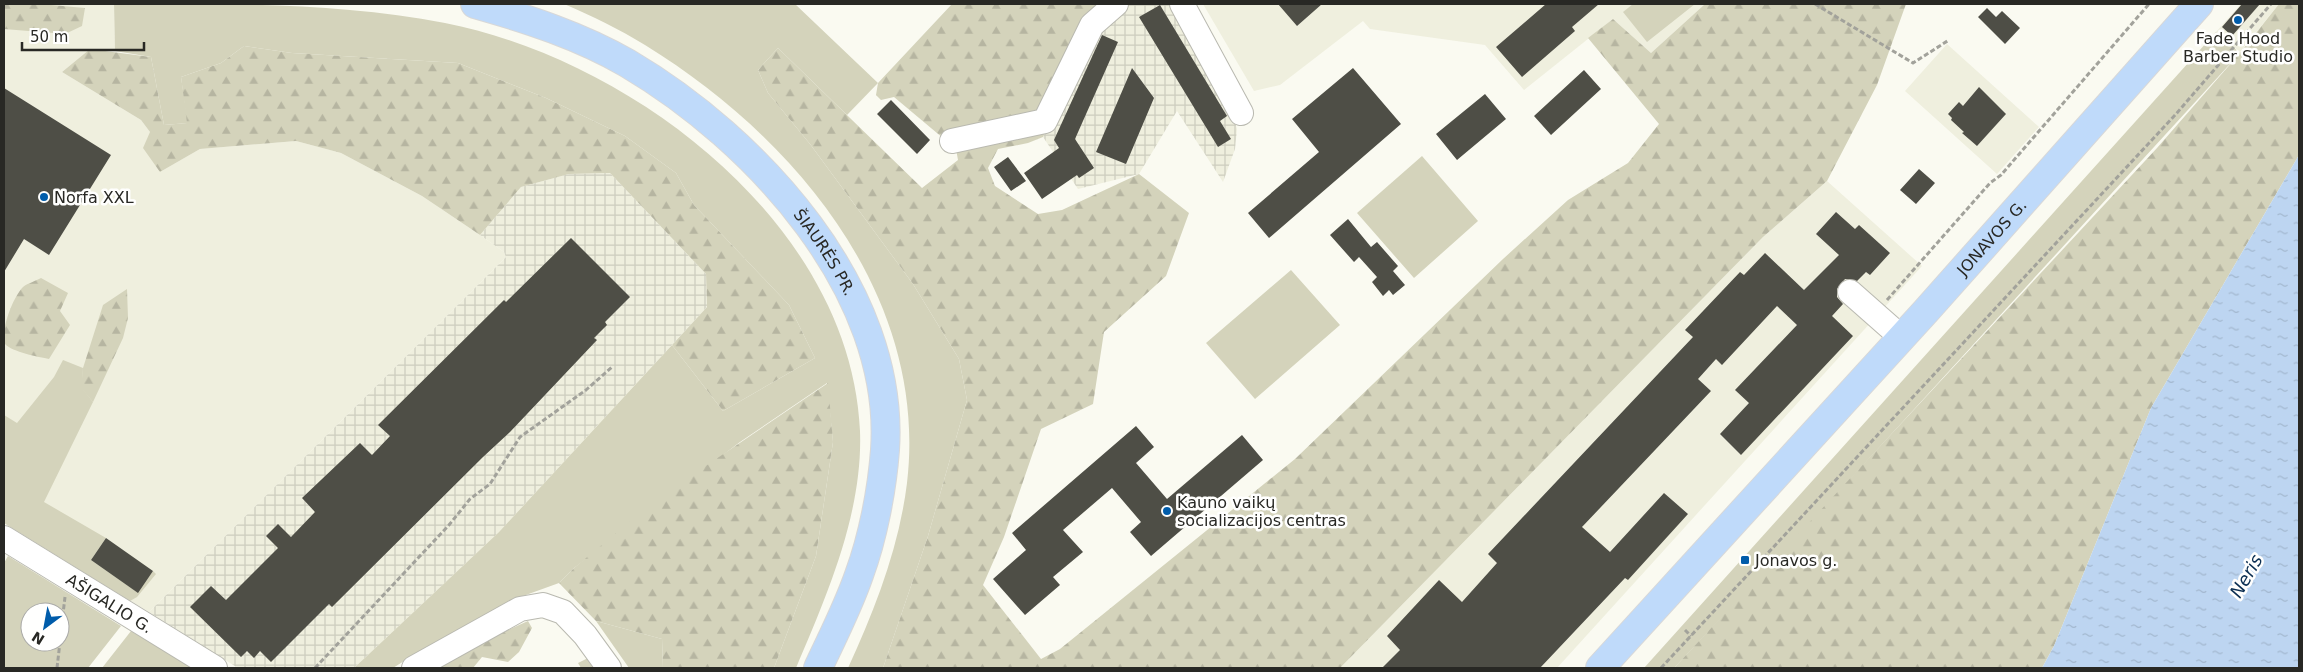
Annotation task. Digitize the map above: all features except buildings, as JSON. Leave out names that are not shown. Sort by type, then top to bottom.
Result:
[{"type":"main road","name":"ŠIAURĖS PR.","points":[[475,4],[535,21],[588,44],[627,63],[668,90],[720,131],[764,172],[802,216],[832,261],[848,290],[874,354],[884,398],[885,448],[879,499],[860,575],[818,668]]},
{"type":"main road","name":"JONAVOS G.","points":[[1600,668],[1902,337],[2199,4]]},
{"type":"street","points":[[952,141],[1045,121],[1092,24],[1116,4]]},
{"type":"street","points":[[1182,4],[1241,112]]},
{"type":"street","points":[[1850,292],[1902,337]]},
{"type":"street","name":"AŠIGALIO G.","points":[[4,538],[214,668]]},
{"type":"street","points":[[414,668],[520,608],[544,605],[563,612],[585,635],[609,668]]},
{"type":"path","points":[[1815,4],[1913,63],[1949,40]]},
{"type":"path","points":[[1875,314],[1990,183],[2001,176],[2149,4]]},
{"type":"path","points":[[1661,668],[2176,114],[2271,4]]},
{"type":"path","points":[[315,668],[449,525],[470,499],[490,484],[520,437],[586,390],[612,367]]},
{"type":"path","points":[[64,602],[67,577]]},
{"type":"path","points":[[1685,630],[1692,636]]},
{"type":"path","points":[[56,668],[58,652]]},
{"type":"shaded area","points":[[4,4],[114,4],[115,51],[90,49],[62,72],[141,120],[150,132],[160,172],[200,149],[296,141],[341,153],[422,196],[504,252],[506,257],[149,612],[4,523]]},
{"type":"shaded area","points":[[1106,4],[1171,4],[1230,105],[1237,129],[1235,149],[1223,182],[1177,111],[1139,174],[1078,189],[1043,137]]},
{"type":"shaded area","points":[[1203,4],[1705,4],[1651,53],[1613,19],[1524,90],[1485,45],[1370,29],[1363,21],[1280,85],[1254,91]]},
{"type":"shaded area","points":[[2241,4],[2279,4],[2240,52],[2216,32]]},
{"type":"shaded area","points":[[1947,44],[2039,127],[1997,174],[1905,91]]},
{"type":"shaded area","points":[[610,173],[706,274],[707,307],[499,532],[354,668],[238,668],[149,612],[506,257],[504,252],[480,235],[521,187],[569,174]]},
{"type":"shaded area","points":[[1827,181],[1922,266],[1557,668],[1340,668],[1763,237]]},
{"type":"green space","points":[[4,4],[40,4],[85,8],[82,26],[65,34],[4,29]]},
{"type":"green space","points":[[114,4],[239,4],[322,8],[404,16],[445,23],[516,43],[588,73],[657,114],[720,164],[774,221],[818,286],[847,356],[860,431],[856,492],[841,553],[831,583],[796,668],[774,668],[816,556],[833,442],[827,383],[740,442],[574,568],[559,583],[512,600],[423,649],[393,668],[354,668],[499,532],[672,345],[723,411],[815,358],[789,305],[694,205],[676,173],[625,136],[546,98],[458,63],[292,53],[244,46],[221,63],[181,77],[188,123],[164,125],[151,57],[115,51]]},
{"type":"green space","points":[[564,4],[795,4],[878,83],[847,115],[778,48],[758,70],[768,93],[810,144],[913,284],[959,359],[967,400],[928,536],[883,668],[848,668],[885,578],[898,531],[907,483],[908,415],[896,349],[873,287],[841,229],[800,175],[752,126],[700,83],[645,45],[605,23]]},
{"type":"green space","points":[[952,4],[1106,4],[1043,137],[1028,143],[998,149],[988,168],[995,186],[1038,214],[1062,210],[1139,174],[1189,213],[1166,276],[1104,332],[1093,404],[1041,429],[1004,537],[983,585],[1041,659],[1060,649],[1295,459],[1503,259],[1568,200],[1628,163],[1659,124],[1588,38],[1613,19],[1651,53],[1705,4],[1906,4],[1877,85],[1827,181],[1763,237],[1340,668],[883,668],[928,536],[967,400],[959,359],[913,284],[810,144],[768,93],[758,70],[778,48],[922,188],[958,160],[956,149],[894,97],[881,100],[876,95],[878,83]]},
{"type":"green space","points":[[1633,4],[1695,4],[1647,42],[1623,12]]},
{"type":"green space","points":[[2279,4],[2299,4],[2299,155],[2151,408],[2054,646],[2042,668],[1674,668],[2157,148],[2240,53]]},
{"type":"green space","points":[[2216,32],[2240,53],[1778,558],[1674,668],[1644,668]]},
{"type":"green space","points":[[244,46],[292,53],[458,63],[546,98],[625,136],[676,173],[694,205],[789,305],[815,358],[723,411],[672,345],[707,307],[706,274],[610,173],[569,174],[521,187],[480,235],[422,196],[341,153],[296,141],[200,149],[160,172],[143,148],[150,132],[141,120],[62,72],[90,49],[151,57],[164,125],[187,123],[181,77],[221,63]]},
{"type":"green space","points":[[1422,156],[1478,221],[1414,278],[1357,213]]},
{"type":"green space","points":[[1291,270],[1340,325],[1255,399],[1206,343]]},
{"type":"green space","points":[[41,278],[68,293],[60,311],[70,325],[49,359],[26,354],[8,347],[5,344],[4,338],[8,314],[15,298],[23,287]]},
{"type":"green space","points":[[127,289],[128,318],[123,338],[93,402],[81,388],[83,368],[103,305]]},
{"type":"green space","points":[[63,360],[83,368],[82,388],[93,402],[44,502],[106,538],[91,560],[137,592],[153,571],[156,574],[137,597],[130,601],[4,523],[4,415],[17,423],[54,377]]},
{"type":"green space","points":[[828,383],[833,442],[816,556],[774,668],[663,668],[662,639],[596,621],[559,583],[574,568],[657,499]]},
{"type":"green space","points":[[8,556],[121,626],[88,668],[4,668],[4,563]]},
{"type":"green space","points":[[528,621],[532,628],[519,652],[508,662],[482,657],[473,668],[432,668],[464,650]]},
{"type":"green space","points":[[596,621],[662,639],[663,668],[629,668]]},
{"type":"green space","points":[[131,631],[193,668],[102,668]]},
{"type":"green space","points":[[592,656],[599,668],[581,668],[578,663]]},
{"type":"water","name":"Neris","points":[[2299,155],[2299,668],[2042,668],[2054,646],[2151,408]]},
{"type":"place","name":"Fade Hood Barber Studio","points":[[2238,20]]},
{"type":"place","name":"Norfa XXL","points":[[44,197]]},
{"type":"place","name":"Kauno vaikų socializacijos centras","points":[[1167,511]]},
{"type":"place","name":"Jonavos g.","points":[[1745,560]]}]
